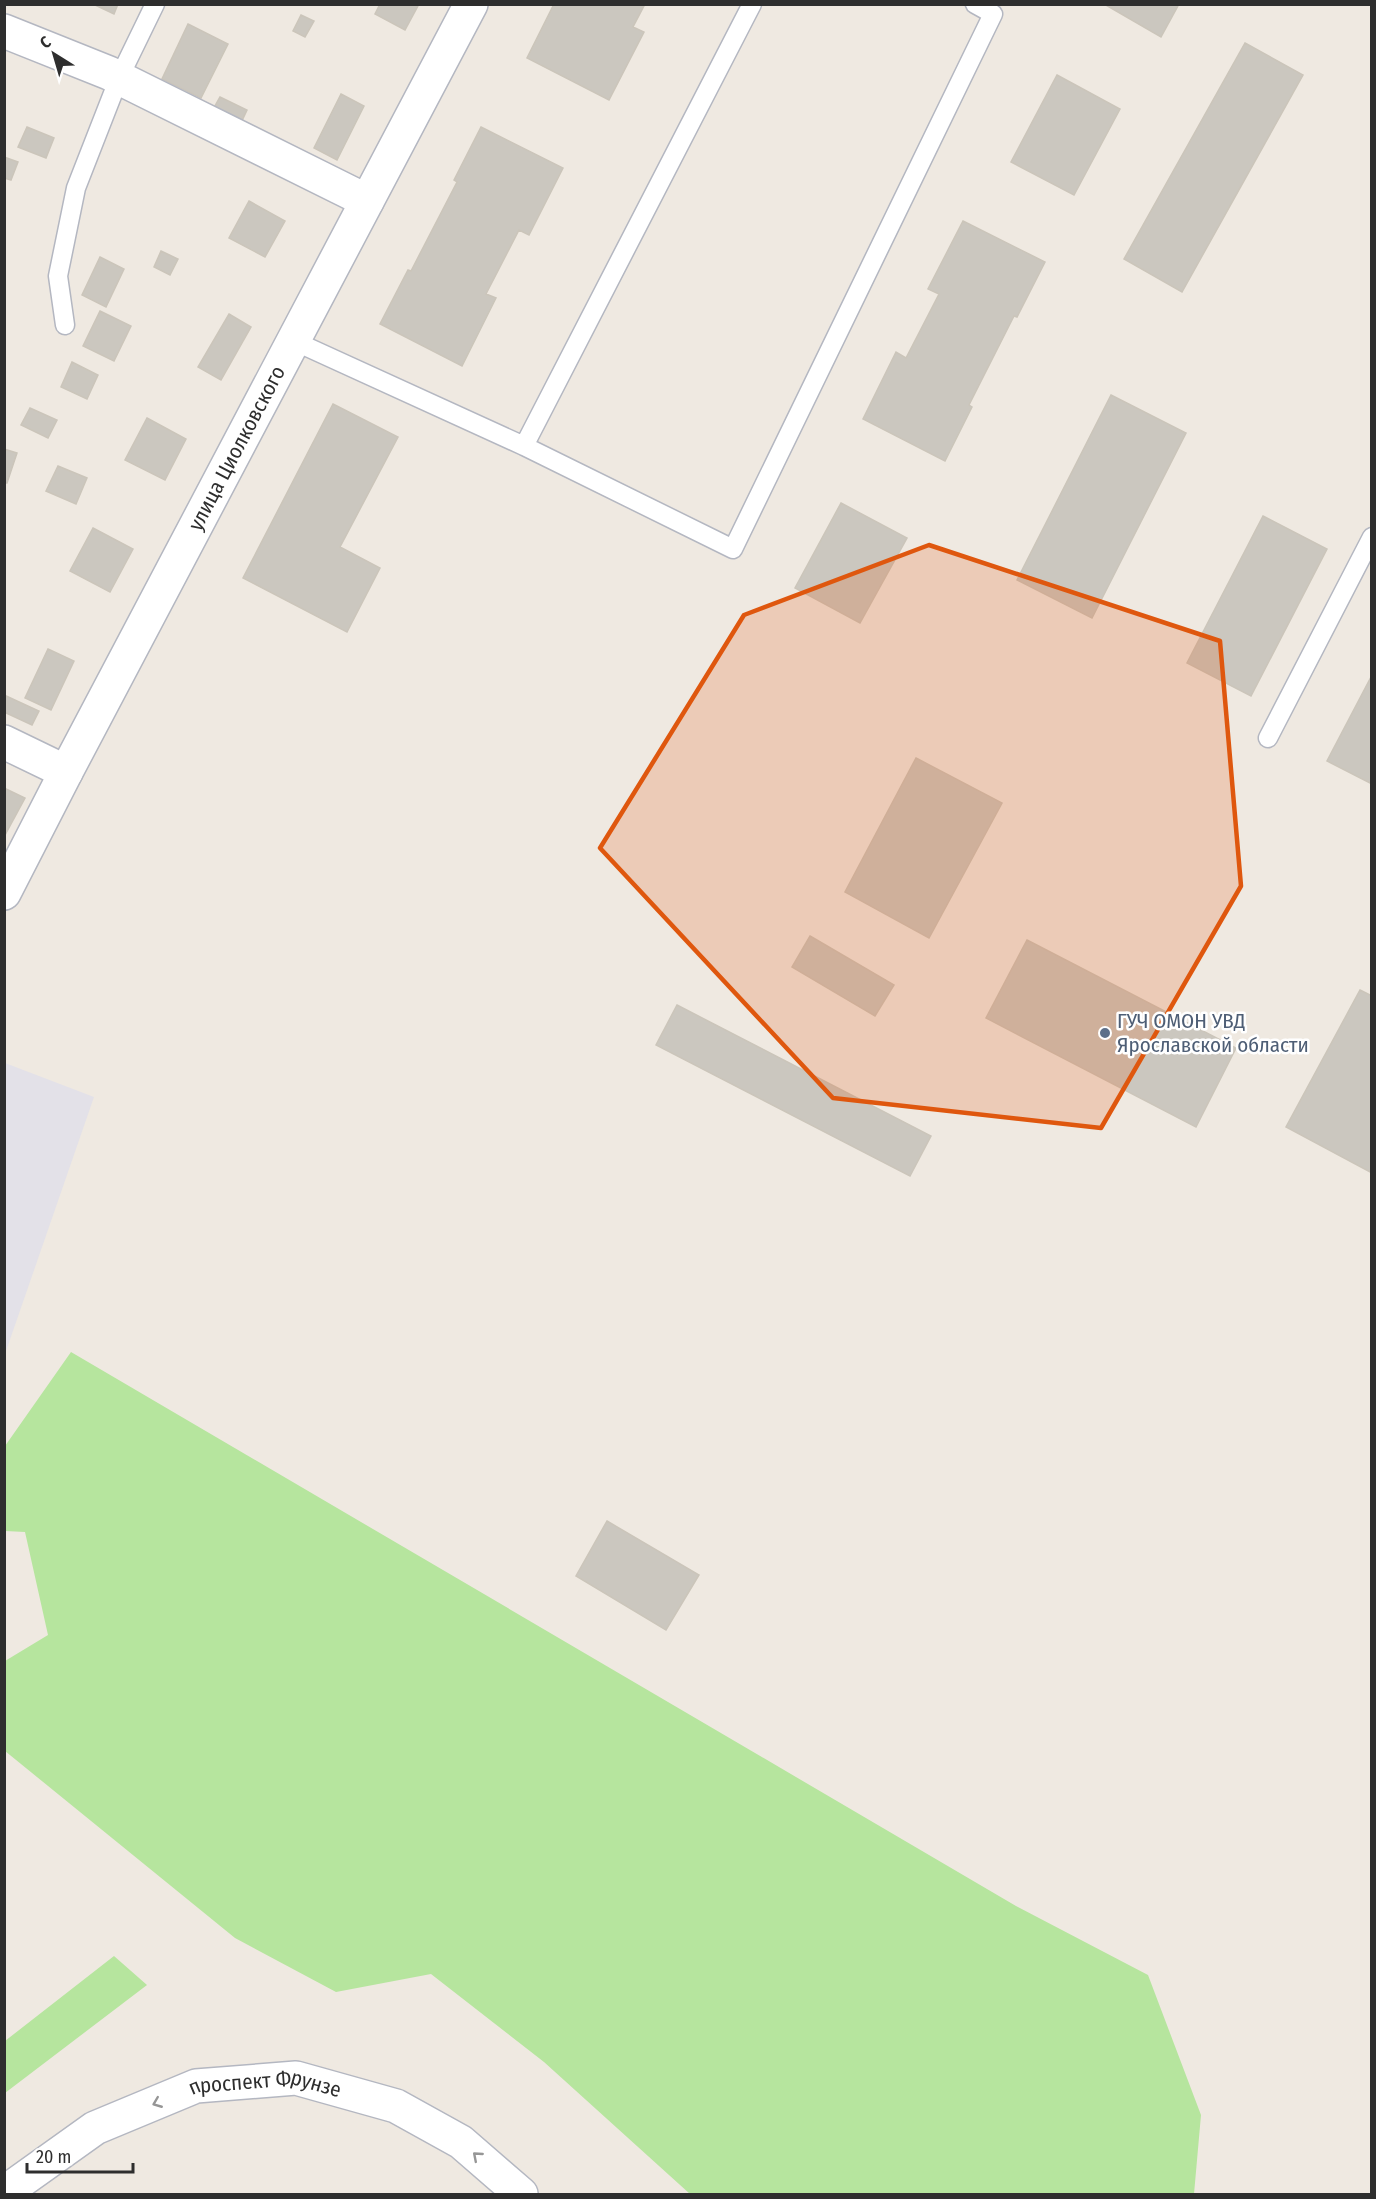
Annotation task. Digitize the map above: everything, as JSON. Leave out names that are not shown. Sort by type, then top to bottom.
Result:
[{"type":"street","name":"улица Циолковского","points":[[4,893],[471,4]]},
{"type":"street","points":[[4,31],[119,78],[367,201]]},
{"type":"street","points":[[4,742],[66,772]]},
{"type":"street","name":"проспект Фрунзе","points":[[4,2193],[95,2128],[196,2086],[296,2078],[396,2106],[461,2142],[521,2194]]},
{"type":"lane","points":[[65,325],[58,276],[76,188],[119,78],[154,4]]},
{"type":"lane","points":[[524,446],[752,4]]},
{"type":"lane","points":[[294,341],[524,446],[733,549],[993,14],[975,4]]},
{"type":"lane","points":[[1268,738],[1371,537]]},
{"type":"highlighted area","points":[[929,545],[1220,641],[1241,886],[1101,1128],[833,1098],[600,848],[744,615]]},
{"type":"shaded area","points":[[5,1063],[94,1097],[5,1354]]},
{"type":"green space","points":[[71,1352],[1016,1906],[1148,1975],[1201,2115],[1194,2194],[690,2194],[544,2062],[431,1974],[336,1992],[235,1938],[5,1751],[5,1661],[48,1635],[25,1532],[5,1531],[5,1446]]},
{"type":"green space","points":[[114,1956],[147,1985],[5,2093],[5,2041]]},
{"type":"building","points":[[93,4],[118,4],[114,14]]},
{"type":"building","points":[[380,4],[419,4],[405,30],[375,14]]},
{"type":"building","points":[[554,4],[645,4],[633,27],[644,32],[609,100],[527,58]]},
{"type":"building","points":[[1104,4],[1179,4],[1161,37]]},
{"type":"building","points":[[301,15],[314,21],[305,37],[293,31]]},
{"type":"building","points":[[188,24],[228,44],[201,98],[162,79]]},
{"type":"building","points":[[1245,43],[1303,75],[1182,292],[1124,259]]},
{"type":"building","points":[[1057,75],[1120,109],[1074,195],[1011,162]]},
{"type":"building","points":[[341,94],[364,106],[337,160],[314,148]]},
{"type":"building","points":[[220,97],[247,110],[239,127],[211,113]]},
{"type":"building","points":[[27,127],[54,138],[46,158],[18,147]]},
{"type":"building","points":[[481,127],[563,168],[529,235],[519,230],[486,294],[496,298],[462,366],[380,324],[408,270],[411,271],[457,182],[454,180]]},
{"type":"building","points":[[4,157],[18,162],[11,180],[4,178]]},
{"type":"building","points":[[249,201],[285,221],[265,257],[229,238]]},
{"type":"building","points":[[963,221],[1045,262],[1017,317],[1014,316],[969,405],[972,407],[945,461],[863,419],[896,352],[906,358],[939,294],[928,289]]},
{"type":"building","points":[[161,251],[178,259],[170,275],[154,267]]},
{"type":"building","points":[[100,257],[124,269],[106,307],[82,295]]},
{"type":"building","points":[[100,311],[131,326],[114,361],[83,346]]},
{"type":"building","points":[[229,314],[251,327],[221,380],[198,367]]},
{"type":"building","points":[[72,362],[98,375],[87,399],[61,387]]},
{"type":"building","points":[[1111,395],[1186,433],[1092,618],[1017,580]]},
{"type":"building","points":[[333,404],[398,437],[340,547],[380,568],[347,632],[243,578]]},
{"type":"building","points":[[30,408],[57,420],[48,438],[21,425]]},
{"type":"building","points":[[147,418],[186,439],[165,480],[125,460]]},
{"type":"building","points":[[4,449],[17,453],[7,483],[4,483]]},
{"type":"building","points":[[58,466],[87,478],[76,504],[46,491]]},
{"type":"building","points":[[841,503],[907,538],[860,623],[795,588]]},
{"type":"building","points":[[1263,516],[1327,549],[1251,696],[1187,663]]},
{"type":"building","points":[[93,528],[133,549],[110,592],[70,571]]},
{"type":"building","points":[[48,649],[74,661],[51,710],[25,698]]},
{"type":"building","points":[[1372,675],[1372,784],[1327,761]]},
{"type":"building","points":[[4,695],[39,711],[32,725],[4,712]]},
{"type":"building","points":[[916,758],[1002,803],[929,938],[845,892]]},
{"type":"building","points":[[4,788],[25,798],[4,837]]},
{"type":"building","points":[[810,936],[894,985],[875,1016],[792,967]]},
{"type":"building","points":[[1027,940],[1236,1048],[1196,1127],[986,1018]]},
{"type":"building","points":[[1360,990],[1372,996],[1372,1173],[1286,1127]]},
{"type":"building","points":[[677,1005],[931,1136],[910,1176],[656,1045]]},
{"type":"building","points":[[607,1521],[699,1575],[666,1630],[576,1576]]},
{"type":"place","name":"ГУЧ ОМОН УВД Ярославской области","points":[[1105,1033]]}]
